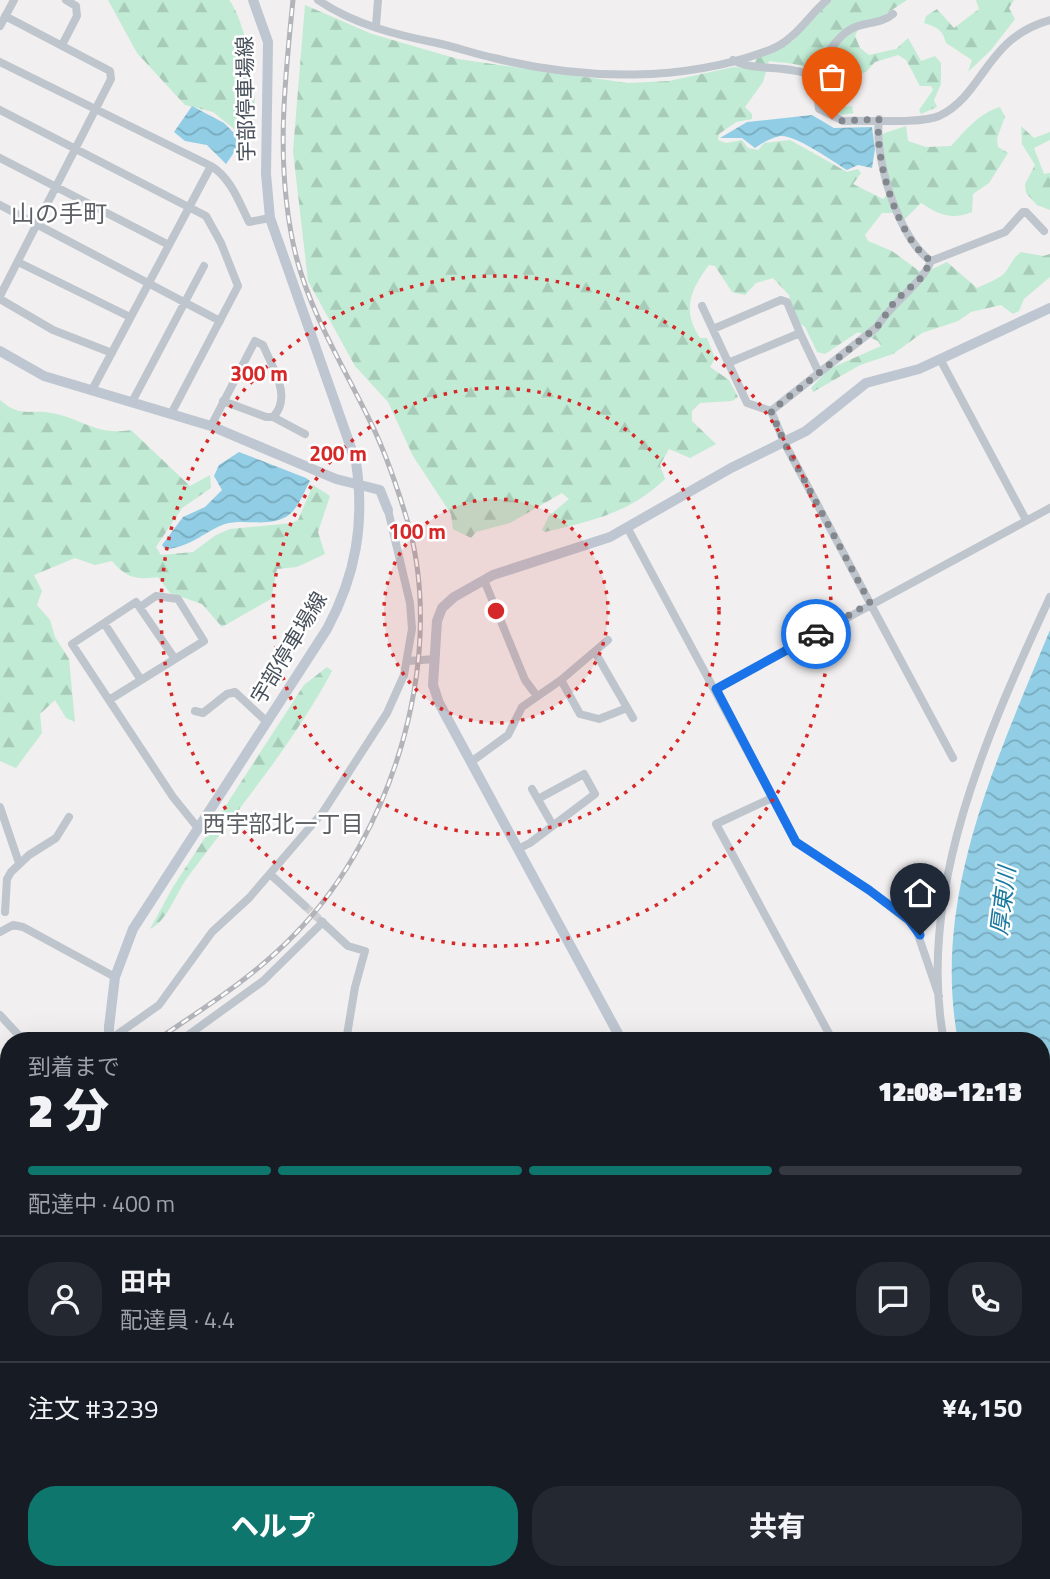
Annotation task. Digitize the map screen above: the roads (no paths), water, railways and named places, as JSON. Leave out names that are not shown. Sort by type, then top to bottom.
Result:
[{"type":"street","points":[[0,26],[14,0]]},
{"type":"street","points":[[62,45],[77,16],[76,6],[66,0]]},
{"type":"street","name":"宇部停車場線","points":[[109,1032],[115,977],[133,929],[327,629],[344,594],[357,548],[359,485],[349,438],[283,261],[270,218],[266,174],[268,42],[253,0]]},
{"type":"street","points":[[318,0],[353,20],[404,37],[495,59],[581,72],[631,76],[733,60],[786,42],[827,0]]},
{"type":"street","points":[[376,26],[379,0]]},
{"type":"street","points":[[893,14],[882,22],[850,29],[824,61],[815,79],[819,110],[822,113],[843,121],[916,120],[939,116],[953,106],[994,55],[1015,35],[1050,20]]},
{"type":"street","points":[[5,16],[110,71],[111,79],[0,297],[53,330],[112,353]]},
{"type":"street","points":[[733,60],[750,66],[762,65],[806,73],[815,79]]},
{"type":"street","points":[[0,62],[211,166],[221,172],[232,188],[249,222],[270,218]]},
{"type":"street","points":[[0,110],[188,206],[211,221],[238,286],[171,414]]},
{"type":"street","points":[[879,119],[879,154],[883,175],[912,243],[931,261]]},
{"type":"street","points":[[0,158],[167,244]]},
{"type":"street","points":[[92,390],[167,244],[211,166]]},
{"type":"street","points":[[0,205],[220,321]]},
{"type":"street","points":[[771,411],[877,327],[895,301],[922,277],[931,261],[1005,232],[1023,212],[1044,231]]},
{"type":"street","points":[[18,262],[130,317]]},
{"type":"street","points":[[132,402],[204,266]]},
{"type":"street","points":[[713,329],[781,300],[787,302],[819,373]]},
{"type":"street","points":[[702,306],[747,403],[771,411],[785,444],[953,758]]},
{"type":"street","points":[[617,1032],[435,692],[437,621],[442,608],[484,580],[610,537],[731,468],[785,444],[806,431],[866,383],[919,369],[1050,307]]},
{"type":"street","points":[[728,363],[800,333]]},
{"type":"street","points":[[211,426],[255,341],[263,345],[283,396],[281,408],[273,417]]},
{"type":"street","points":[[0,351],[44,376],[211,426],[306,467],[380,490],[388,510],[411,614],[408,661],[394,698],[323,812],[270,874],[212,932],[159,1005],[121,1032]]},
{"type":"street","points":[[940,359],[1026,520]]},
{"type":"street","points":[[223,401],[273,417],[305,434]]},
{"type":"street","points":[[716,689],[870,603],[1050,508]]},
{"type":"street","points":[[627,527],[796,842],[869,890],[915,926],[939,996]]},
{"type":"street","points":[[484,580],[525,680],[537,696]]},
{"type":"street","points":[[109,700],[204,641],[178,599],[156,596],[140,607]]},
{"type":"street","points":[[943,1032],[939,996],[940,930],[955,846],[986,746],[1050,597]]},
{"type":"street","points":[[174,659],[136,602],[72,644],[173,797],[198,828]]},
{"type":"street","points":[[104,623],[141,680]]},
{"type":"street","points":[[471,762],[508,735],[516,714],[608,640]]},
{"type":"street","points":[[595,652],[634,719]]},
{"type":"street","points":[[408,661],[435,659]]},
{"type":"street","points":[[561,680],[580,714],[599,719],[627,708]]},
{"type":"street","points":[[195,711],[202,713],[227,694],[235,692],[267,722]]},
{"type":"street","points":[[518,849],[530,843],[595,793],[584,774],[538,799]]},
{"type":"street","points":[[532,789],[552,824]]},
{"type":"street","points":[[772,798],[716,824],[828,1032]]},
{"type":"street","points":[[0,807],[19,863]]},
{"type":"street","points":[[9,926],[2,911],[7,879],[19,863],[56,838],[69,817]]},
{"type":"street","points":[[270,874],[305,906]]},
{"type":"street","points":[[192,1032],[263,981],[321,921],[348,947],[365,951],[355,987],[348,1032]]},
{"type":"street","points":[[0,932],[9,926],[23,928],[115,977]]},
{"type":"street","points":[[0,1015],[16,1032]]},
{"type":"water","points":[[192,106],[224,123],[242,141],[226,164],[207,145],[185,141],[174,132]]},
{"type":"water","points":[[812,115],[834,128],[872,127],[875,149],[872,168],[858,165],[847,170],[795,139],[787,137],[773,138],[755,148],[742,138],[720,138],[747,122]]},
{"type":"water","points":[[239,452],[310,481],[296,507],[290,514],[275,521],[225,524],[189,543],[165,549],[162,545],[183,517],[205,507],[222,490],[214,476],[219,465]]},
{"type":"water","name":"厚東川","points":[[1050,630],[1050,1032],[957,1032],[952,987],[954,934],[961,882],[974,830],[1009,728]]},
{"type":"tunnel","points":[[305,906],[319,919]]},
{"type":"railway","points":[[168,1032],[263,964],[295,934],[330,892],[361,844],[386,791],[404,736],[416,678],[420,620],[417,564],[404,510],[379,439],[310,298],[289,224],[283,128],[293,0]]},
{"type":"district","name":"山の手町","points":[[59,214]]},
{"type":"district","name":"西宇部北一丁目","points":[[283,824]]}]
